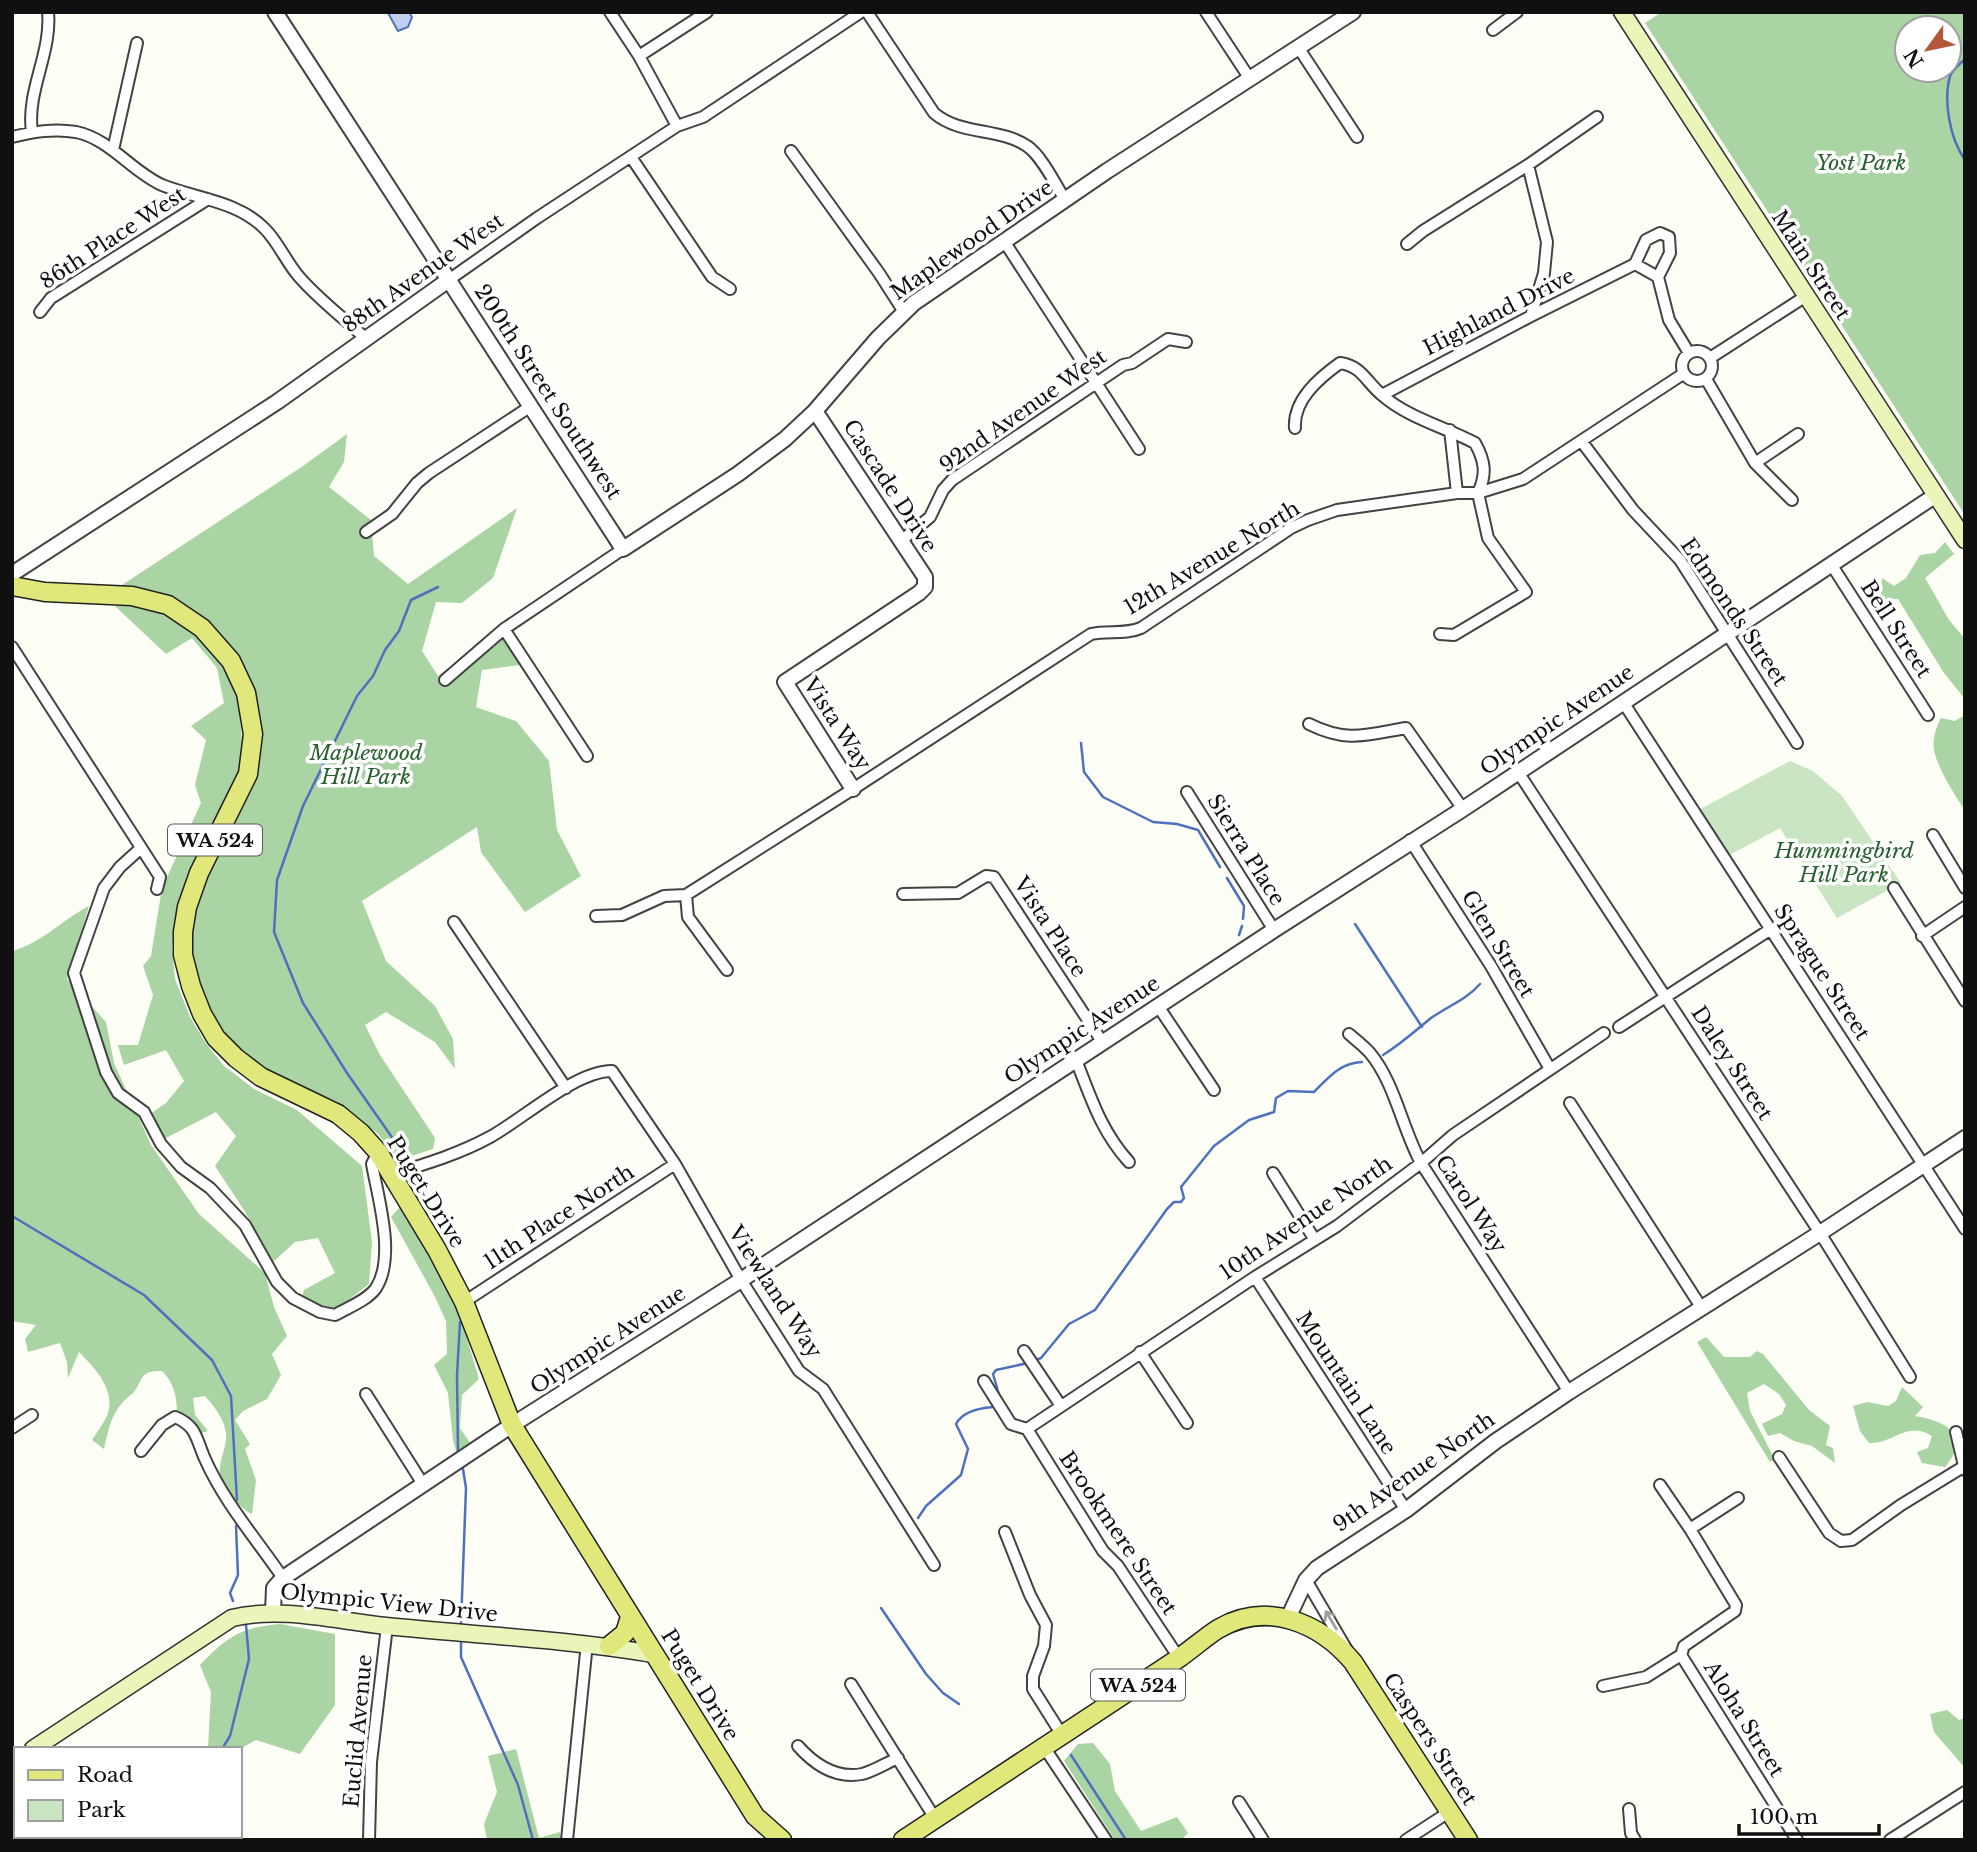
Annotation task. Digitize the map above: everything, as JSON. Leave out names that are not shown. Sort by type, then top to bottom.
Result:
[{"type":"main road","name":"Main Street","points":[[1622,12],[1965,540]]},
{"type":"main road","name":"Puget Drive","points":[[12,586],[45,592],[132,596],[168,605],[202,628],[231,661],[246,693],[253,734],[248,774],[199,873],[187,907],[183,955],[191,986],[216,1038],[236,1058],[261,1077],[338,1114],[361,1133],[393,1174],[464,1302],[512,1425],[755,1816]]},
{"type":"main road","name":"Olympic View Drive","points":[[36,1747],[232,1618],[253,1613],[272,1612],[387,1626],[587,1643],[653,1654]]},
{"type":"main road","name":"WA 524","points":[[904,1840],[1218,1630],[1231,1623],[1255,1617],[1288,1618]]},
{"type":"main road","points":[[609,1646],[625,1633],[631,1618]]},
{"type":"main road","name":"Caspers Street","points":[[1288,1618],[1300,1621],[1341,1647],[1468,1840]]},
{"type":"main road","name":"WA 524","points":[[755,1816],[782,1840]]},
{"type":"street","points":[[32,132],[30,118],[36,79],[47,42],[48,12]]},
{"type":"street","name":"200th Street Southwest","points":[[275,12],[623,550]]},
{"type":"street","points":[[610,12],[639,56],[677,126]]},
{"type":"street","points":[[639,56],[707,12]]},
{"type":"street","name":"88th Avenue West","points":[[12,575],[277,402],[537,218],[677,126],[703,117],[861,12]]},
{"type":"street","points":[[867,12],[934,113],[945,122],[1015,140],[1029,147],[1065,200]]},
{"type":"street","points":[[1206,12],[1250,79]]},
{"type":"street","name":"Maplewood Drive","points":[[445,680],[505,629],[768,452],[814,411],[904,312],[1065,200],[1353,12]]},
{"type":"street","points":[[1493,30],[1517,12]]},
{"type":"street","points":[[113,150],[136,43]]},
{"type":"street","points":[[1298,47],[1357,137]]},
{"type":"street","points":[[1407,244],[1597,117]]},
{"type":"street","points":[[12,137],[32,132],[77,132],[113,150],[141,172],[162,184],[243,211],[265,229],[297,275],[366,338]]},
{"type":"street","points":[[791,151],[904,312]]},
{"type":"street","points":[[631,157],[712,278],[730,289]]},
{"type":"street","points":[[1528,164],[1547,242],[1545,273],[1531,316]]},
{"type":"street","name":"86th Place West","points":[[40,312],[51,298],[208,199]]},
{"type":"street","points":[[1658,277],[1635,264],[1646,240],[1660,233],[1669,237],[1670,253],[1658,277],[1669,320],[1689,353]]},
{"type":"street","points":[[1004,242],[1139,449]]},
{"type":"street","name":"Highland Drive","points":[[1382,396],[1635,264]]},
{"type":"street","points":[[1710,358],[1806,296]]},
{"type":"street","name":"92nd Avenue West","points":[[901,541],[930,517],[943,490],[952,480],[1168,339],[1186,342]]},
{"type":"street","points":[[1699,351],[1710,358],[1712,370],[1706,379],[1696,382],[1683,374],[1681,364],[1689,353],[1699,351]]},
{"type":"street","points":[[1296,428],[1294,414],[1319,378],[1340,363],[1353,365],[1382,396],[1410,414],[1475,443],[1481,453],[1485,478],[1478,493],[1488,538],[1526,592],[1454,635],[1440,634]]},
{"type":"street","name":"12th Avenue North","points":[[596,916],[622,915],[664,895],[686,895],[1091,634],[1102,631],[1127,632],[1141,628],[1308,520],[1337,510],[1457,493],[1478,493],[1522,479],[1683,374]]},
{"type":"street","points":[[1706,379],[1755,463],[1792,500]]},
{"type":"street","points":[[366,532],[392,514],[417,483],[429,473],[531,406]]},
{"type":"street","name":"Cascade Drive","points":[[785,681],[925,587],[925,577],[814,411]]},
{"type":"street","points":[[1450,430],[1457,493]]},
{"type":"street","points":[[1755,463],[1798,434]]},
{"type":"street","name":"Edmonds Street","points":[[1582,442],[1633,510],[1680,560],[1797,743]]},
{"type":"street","name":"Olympic Avenue","points":[[283,1578],[512,1425],[741,1280],[1274,929],[1518,772],[1936,495]]},
{"type":"street","name":"Bell Street","points":[[1831,564],[1928,715]]},
{"type":"street","points":[[505,629],[587,756]]},
{"type":"street","points":[[12,647],[160,877],[157,889]]},
{"type":"street","name":"Vista Way","points":[[785,681],[853,789]]},
{"type":"street","name":"Sprague Street","points":[[1623,702],[1965,1229]]},
{"type":"street","points":[[1309,724],[1329,734],[1350,738],[1406,728],[1463,808]]},
{"type":"street","name":"Daley Street","points":[[1518,772],[1820,1233],[1910,1377]]},
{"type":"street","name":"Sierra Place","points":[[1186,792],[1274,929]]},
{"type":"street","points":[[1933,835],[1965,888]]},
{"type":"street","name":"Glen Street","points":[[1410,841],[1491,966],[1550,1069]]},
{"type":"street","points":[[141,848],[104,888],[74,973],[106,1072],[118,1093],[144,1112],[161,1144],[181,1167],[210,1188],[245,1225],[278,1282],[293,1298],[320,1312],[335,1315],[366,1297],[375,1290],[382,1273],[385,1248],[372,1164],[378,1152]]},
{"type":"street","name":"Vista Place","points":[[903,894],[958,893],[986,876],[994,877],[1102,1043]]},
{"type":"street","points":[[1894,888],[1965,1001]]},
{"type":"street","points":[[686,895],[688,917],[727,970]]},
{"type":"street","points":[[1922,936],[1965,907]]},
{"type":"street","points":[[393,1174],[452,1155],[489,1138],[566,1088],[454,922]]},
{"type":"street","points":[[1619,1027],[1771,929]]},
{"type":"street","points":[[1158,1006],[1214,1090]]},
{"type":"street","name":"10th Avenue North","points":[[1027,1429],[1140,1352],[1315,1240],[1421,1163],[1453,1135],[1604,1033]]},
{"type":"street","name":"Carol Way","points":[[1349,1034],[1370,1053],[1387,1083],[1409,1142],[1421,1163],[1569,1392]]},
{"type":"street","points":[[1076,1060],[1101,1125],[1114,1146],[1129,1162]]},
{"type":"street","name":"Viewland Way","points":[[566,1088],[599,1071],[612,1071],[675,1164],[741,1280],[799,1371],[823,1389],[934,1565]]},
{"type":"street","points":[[1570,1103],[1701,1307]]},
{"type":"street","name":"9th Avenue North","points":[[1288,1618],[1306,1580],[1317,1568],[1406,1510],[1496,1441],[1965,1138]]},
{"type":"street","name":"11th Place North","points":[[464,1302],[675,1164]]},
{"type":"street","points":[[1273,1173],[1315,1240]]},
{"type":"street","name":"Mountain Lane","points":[[1255,1277],[1406,1510]]},
{"type":"street","points":[[1024,1351],[1060,1406]]},
{"type":"street","points":[[1140,1352],[1186,1423]]},
{"type":"street","points":[[984,1381],[1011,1424],[1027,1429]]},
{"type":"street","points":[[366,1394],[424,1484]]},
{"type":"street","points":[[12,1428],[32,1415]]},
{"type":"street","points":[[141,1451],[163,1425],[175,1417],[188,1422],[205,1460],[227,1498],[283,1578],[274,1588],[272,1612]]},
{"type":"street","name":"Brookmere Street","points":[[1027,1429],[1103,1551],[1118,1566],[1179,1658]]},
{"type":"street","points":[[1779,1457],[1829,1533],[1841,1541],[1852,1540],[1900,1504],[1964,1469],[1956,1432]]},
{"type":"street","points":[[1603,1686],[1646,1677],[1681,1655],[1684,1646],[1735,1611],[1736,1605],[1660,1485]]},
{"type":"street","points":[[1690,1529],[1738,1498]]},
{"type":"street","points":[[1005,1532],[1030,1595],[1046,1625],[1044,1646],[1033,1676],[1033,1689],[1062,1735]]},
{"type":"street","name":"Caspers Street","points":[[1306,1580],[1336,1628],[1353,1662]]},
{"type":"street","name":"Euclid Avenue","points":[[369,1840],[371,1762],[387,1626]]},
{"type":"street","points":[[567,1840],[587,1643]]},
{"type":"street","name":"Aloha Street","points":[[1681,1655],[1797,1840]]},
{"type":"street","points":[[851,1684],[936,1820]]},
{"type":"street","points":[[798,1746],[812,1762],[834,1773],[860,1774],[898,1758]]},
{"type":"street","points":[[1044,1747],[1107,1840]]},
{"type":"street","points":[[1890,1840],[1965,1792]]},
{"type":"street","points":[[1239,1802],[1264,1840]]},
{"type":"street","points":[[1629,1809],[1631,1833],[1635,1840]]},
{"type":"street","points":[[1406,1840],[1449,1812]]},
{"type":"street","name":"Puget Drive","points":[[755,1816],[771,1840]]},
{"type":"green space","name":"Yost Park","points":[[1662,12],[1965,12],[1965,515],[1645,23]]},
{"type":"green space","name":"Maplewood Hill Park","points":[[347,434],[344,462],[329,487],[371,520],[374,556],[408,584],[517,508],[493,578],[462,603],[436,602],[422,651],[438,676],[498,631],[520,665],[482,670],[476,707],[516,721],[549,761],[557,830],[581,876],[525,912],[481,852],[477,827],[362,901],[386,961],[435,1006],[453,1039],[455,1069],[435,1042],[386,1012],[365,1025],[380,1055],[435,1138],[433,1149],[399,1160],[378,1134],[336,1101],[280,1078],[236,1050],[204,1003],[190,955],[192,913],[207,871],[245,793],[253,697],[171,599],[122,585]]},
{"type":"green space","points":[[1945,542],[1954,554],[1925,578],[1949,620],[1965,639],[1965,699],[1944,673],[1898,599],[1880,599],[1882,578],[1894,586],[1906,578],[1920,555],[1935,553]]},
{"type":"green space","points":[[138,604],[167,613],[192,627],[227,664],[239,693],[242,743],[240,771],[187,880],[176,915],[172,948],[175,979],[190,1017],[223,1065],[254,1089],[297,1110],[362,1166],[372,1242],[369,1284],[334,1311],[302,1297],[304,1290],[335,1273],[318,1238],[295,1242],[273,1262],[215,1166],[236,1136],[216,1112],[164,1139],[147,1116],[166,1103],[184,1081],[166,1050],[124,1065],[118,1045],[138,1045],[153,995],[143,966],[151,956],[162,888],[201,803],[195,785],[206,740],[191,726],[224,703],[217,668],[192,638],[166,654],[115,606]]},
{"type":"green space","points":[[1965,715],[1965,810],[1942,773],[1934,746],[1941,718],[1955,721]]},
{"type":"green space","name":"Hummingbird Hill Park","points":[[1790,761],[1813,771],[1842,796],[1901,883],[1837,918],[1780,828],[1724,858],[1695,812]]},
{"type":"green space","points":[[89,906],[67,979],[106,1022],[114,1063],[151,1145],[199,1214],[265,1273],[274,1307],[287,1336],[272,1354],[281,1375],[267,1399],[243,1411],[235,1420],[250,1444],[245,1449],[256,1480],[252,1514],[235,1500],[222,1480],[220,1467],[226,1442],[224,1424],[205,1396],[193,1398],[195,1415],[208,1431],[202,1433],[177,1411],[174,1389],[162,1371],[146,1374],[115,1414],[104,1449],[92,1440],[107,1416],[109,1407],[107,1389],[98,1373],[79,1352],[68,1378],[67,1362],[60,1343],[28,1352],[25,1339],[36,1325],[12,1321],[12,951],[33,943]]},
{"type":"green space","points":[[401,1206],[434,1256],[460,1315],[479,1379],[462,1395],[460,1428],[475,1450],[458,1458],[453,1440],[448,1393],[434,1365],[447,1354],[446,1321],[391,1217]]},
{"type":"green space","points":[[1706,1337],[1724,1357],[1750,1357],[1757,1351],[1763,1354],[1809,1410],[1830,1426],[1826,1445],[1833,1448],[1835,1463],[1812,1446],[1794,1441],[1780,1433],[1768,1436],[1762,1424],[1782,1414],[1786,1405],[1779,1394],[1764,1384],[1747,1393],[1750,1411],[1775,1460],[1770,1462],[1697,1342]]},
{"type":"green space","points":[[1902,1387],[1923,1407],[1915,1416],[1945,1426],[1956,1438],[1953,1456],[1945,1467],[1922,1463],[1917,1452],[1928,1448],[1932,1436],[1923,1432],[1907,1432],[1878,1443],[1869,1443],[1860,1431],[1853,1406],[1867,1402],[1888,1406],[1896,1401]]},
{"type":"green space","points":[[280,1624],[335,1634],[335,1705],[300,1754],[256,1740],[242,1748],[208,1747],[211,1692],[200,1665],[227,1640],[254,1628]]},
{"type":"green space","points":[[1947,1710],[1959,1720],[1965,1718],[1965,1768],[1934,1732],[1930,1714]]},
{"type":"green space","points":[[1093,1743],[1110,1764],[1115,1791],[1141,1831],[1177,1817],[1188,1833],[1181,1840],[1115,1840],[1064,1761],[1078,1744]]},
{"type":"green space","points":[[516,1749],[539,1838],[560,1832],[560,1840],[487,1840],[484,1824],[497,1792],[488,1756]]},
{"type":"green space","points":[[74,1838],[160,1838],[160,1840],[73,1840]]},
{"type":"water","points":[[409,12],[412,17],[408,27],[398,31],[388,13]]},
{"type":"waterway","points":[[1965,59],[1951,74],[1947,97],[1955,142],[1965,160]]},
{"type":"waterway","points":[[403,1153],[347,1073],[303,1003],[274,932],[277,880],[303,806],[357,696],[373,676],[385,650],[399,631],[411,600],[438,587]]},
{"type":"waterway","points":[[1081,743],[1084,772],[1103,797],[1153,822],[1177,824],[1198,830],[1220,867]]},
{"type":"waterway","points":[[1227,878],[1244,906],[1243,919]]},
{"type":"waterway","points":[[1355,924],[1422,1027]]},
{"type":"waterway","points":[[1239,935],[1242,926]]},
{"type":"waterway","points":[[1383,1055],[1480,984]]},
{"type":"waterway","points":[[1036,1360],[1041,1358],[1069,1324],[1095,1310],[1167,1209],[1184,1198],[1181,1187],[1214,1146],[1249,1120],[1274,1112],[1276,1098],[1288,1091],[1314,1092],[1341,1068],[1362,1062]]},
{"type":"waterway","points":[[416,1178],[427,1203]]},
{"type":"waterway","points":[[12,1216],[144,1295],[212,1360],[231,1396],[237,1500]]},
{"type":"waterway","points":[[458,1450],[457,1375],[460,1322]]},
{"type":"waterway","points":[[1000,1398],[993,1374],[996,1370],[1028,1363]]},
{"type":"waterway","points":[[918,1518],[926,1506],[961,1475],[968,1449],[956,1424],[967,1413],[993,1407]]},
{"type":"waterway","points":[[461,1624],[466,1488],[463,1469]]},
{"type":"waterway","points":[[233,1601],[230,1593],[238,1575],[236,1526]]},
{"type":"waterway","points":[[881,1608],[926,1674],[943,1693],[959,1704]]},
{"type":"waterway","points":[[223,1747],[230,1736],[249,1659],[246,1625]]},
{"type":"waterway","points":[[461,1641],[461,1657],[518,1785],[533,1840]]},
{"type":"waterway","points":[[1071,1755],[1126,1840]]}]
